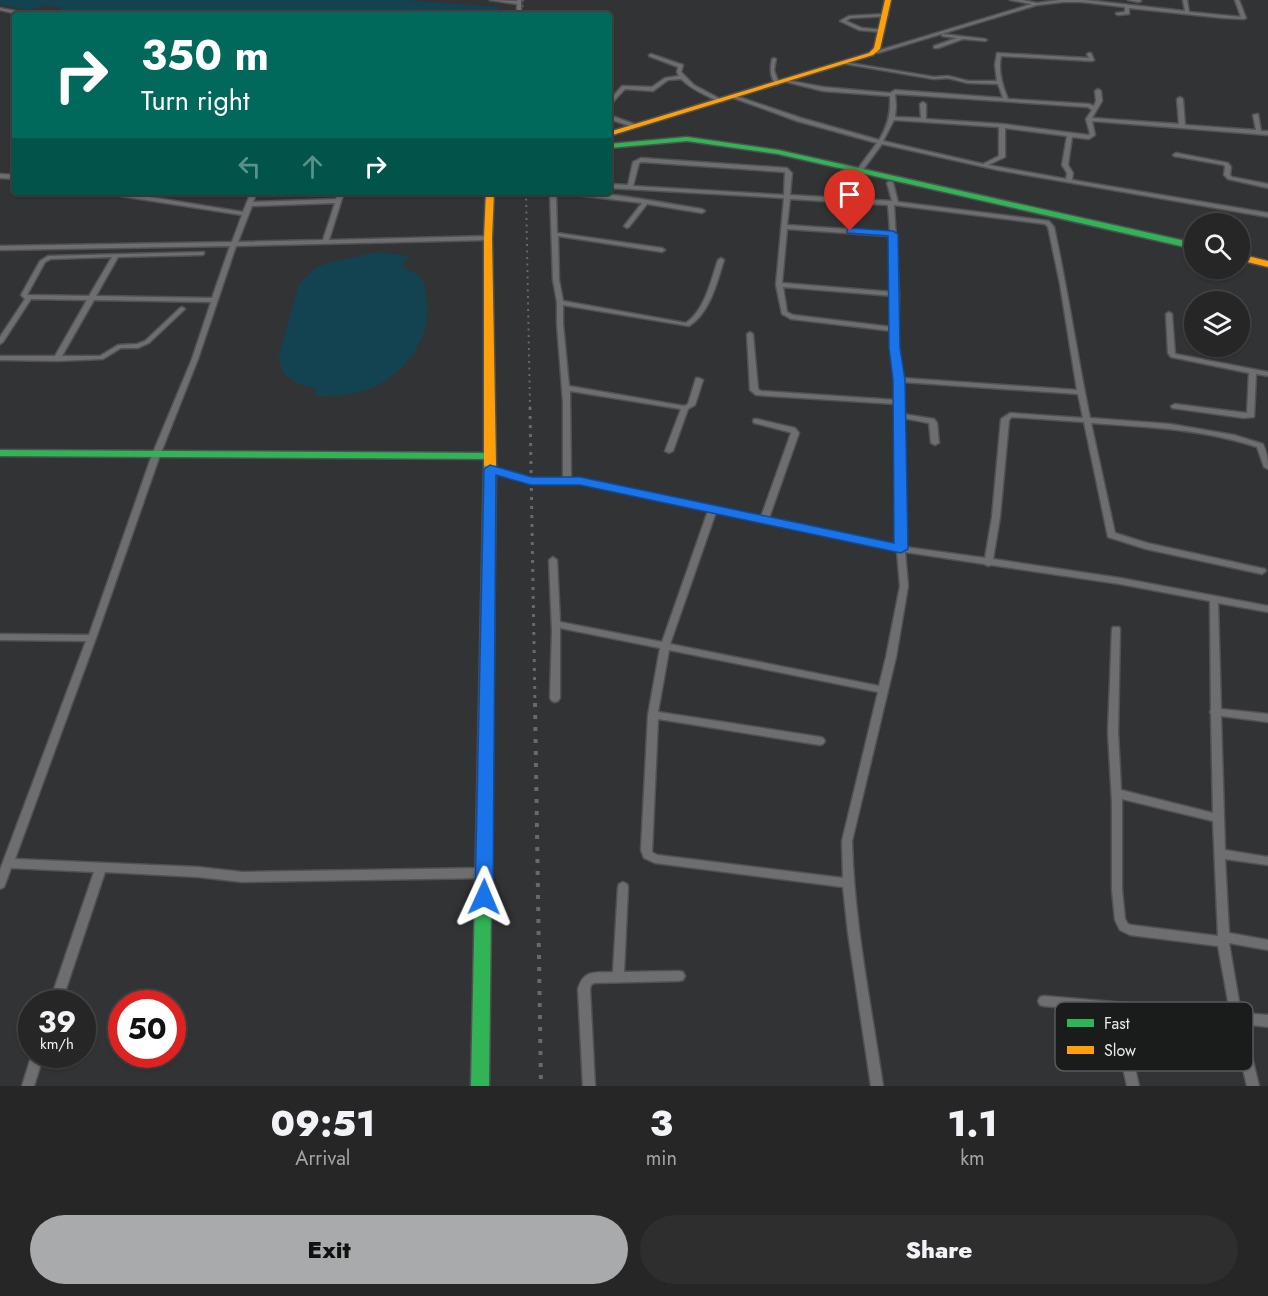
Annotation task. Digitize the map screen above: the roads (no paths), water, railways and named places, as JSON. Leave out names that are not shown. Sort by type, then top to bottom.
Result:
[{"type":"main road","points":[[612,133],[876,52],[888,0]]},
{"type":"main road","points":[[612,146],[687,139],[778,152],[1184,244]]},
{"type":"main road","points":[[480,1086],[490,462],[488,238],[490,195]]},
{"type":"main road","points":[[1250,259],[1268,264]]},
{"type":"main road","points":[[0,453],[490,462]]},
{"type":"street","points":[[492,0],[520,1]]},
{"type":"street","points":[[1012,0],[1041,4]]},
{"type":"street","points":[[876,52],[1041,4],[1074,0],[1244,18],[1237,0]]},
{"type":"street","points":[[1130,0],[1139,0],[1138,7]]},
{"type":"street","points":[[1185,0],[1187,13]]},
{"type":"street","points":[[1118,14],[1127,14],[1127,6]]},
{"type":"street","points":[[882,31],[861,29],[842,21],[849,17],[886,15]]},
{"type":"street","points":[[941,34],[985,40]]},
{"type":"street","points":[[936,47],[961,38]]},
{"type":"street","points":[[1006,99],[999,83],[997,58],[999,54],[1092,60],[1089,54]]},
{"type":"street","points":[[651,55],[680,65],[680,74],[683,77],[696,88],[721,101]]},
{"type":"street","points":[[774,59],[772,70],[781,82],[823,90],[1006,99],[1089,106],[1095,109]]},
{"type":"street","points":[[843,63],[934,78],[948,77],[968,82],[999,83]]},
{"type":"street","points":[[612,101],[624,87],[653,89],[667,79],[683,77]]},
{"type":"street","points":[[893,118],[1003,126],[1091,136],[1089,119],[1099,101],[1098,91]]},
{"type":"street","points":[[860,170],[881,141],[893,118],[892,95]]},
{"type":"street","points":[[734,97],[790,118],[981,165],[1268,215]]},
{"type":"street","points":[[1180,99],[1182,126]]},
{"type":"street","points":[[922,104],[924,121]]},
{"type":"street","points":[[1256,115],[1259,132]]},
{"type":"street","points":[[612,118],[635,126]]},
{"type":"street","points":[[1089,119],[1268,133]]},
{"type":"street","points":[[981,165],[1002,157],[1003,126]]},
{"type":"street","points":[[1069,181],[1071,172],[1065,165],[1070,135]]},
{"type":"street","points":[[1176,155],[1226,164],[1227,175],[1230,178],[1268,186]]},
{"type":"street","points":[[630,187],[636,162],[641,160],[779,168],[789,173],[786,227],[779,285],[784,313],[791,317],[895,329]]},
{"type":"street","points":[[878,1086],[854,933],[848,841],[902,604],[904,586],[901,549],[899,380],[895,348],[893,203],[890,183]]},
{"type":"street","points":[[612,186],[893,203],[1018,217],[1049,224],[1063,284],[1081,392],[1111,535],[1146,546],[1262,571]]},
{"type":"street","points":[[127,195],[246,214]]},
{"type":"street","points":[[0,884],[92,638],[156,455],[195,359],[253,195]]},
{"type":"street","points":[[325,242],[339,195]]},
{"type":"street","points":[[553,195],[556,280],[560,302],[566,388],[567,480]]},
{"type":"street","points":[[594,195],[702,211]]},
{"type":"street","points":[[250,204],[338,201]]},
{"type":"street","points":[[627,226],[646,201]]},
{"type":"street","points":[[786,227],[893,234]]},
{"type":"street","points":[[554,234],[662,250]]},
{"type":"street","points":[[0,248],[488,238]]},
{"type":"street","points":[[202,253],[46,258],[24,295],[29,297],[215,300]]},
{"type":"street","points":[[57,359],[117,255]]},
{"type":"street","points":[[560,302],[687,325],[699,315],[721,260]]},
{"type":"street","points":[[779,285],[896,294]]},
{"type":"street","points":[[0,342],[29,297]]},
{"type":"street","points":[[0,358],[101,358],[120,346],[142,345],[182,309]]},
{"type":"street","points":[[1169,314],[1173,356],[1268,374]]},
{"type":"street","points":[[750,334],[754,390],[759,393],[899,402]]},
{"type":"street","points":[[1175,406],[1244,416],[1251,415],[1253,371]]},
{"type":"street","points":[[566,388],[685,408],[691,405],[699,380]]},
{"type":"street","points":[[899,380],[1081,392]]},
{"type":"street","points":[[669,451],[685,408]]},
{"type":"street","points":[[899,415],[931,421],[935,443]]},
{"type":"street","points":[[988,562],[996,517],[1007,417],[1016,415],[1189,429],[1248,441],[1260,446],[1266,451],[1268,467]]},
{"type":"street","points":[[757,421],[792,430],[795,434],[764,520]]},
{"type":"street","points":[[490,462],[531,481],[567,480],[901,549],[1120,581],[1268,609]]},
{"type":"street","points":[[713,509],[664,646],[653,715],[645,850],[655,859],[849,883]]},
{"type":"street","points":[[553,560],[556,624],[555,698]]},
{"type":"street","points":[[1214,599],[1215,712],[1223,939],[1234,1002]]},
{"type":"street","points":[[556,624],[882,690]]},
{"type":"street","points":[[1116,629],[1113,732],[1117,890],[1124,927],[1130,930],[1268,945]]},
{"type":"street","points":[[0,637],[92,638]]},
{"type":"street","points":[[1215,712],[1268,718]]},
{"type":"street","points":[[653,715],[820,741]]},
{"type":"street","points":[[1116,793],[1218,818]]},
{"type":"street","points":[[1221,854],[1268,861]]},
{"type":"street","points":[[8,863],[198,872],[242,877],[484,873]]},
{"type":"street","points":[[60,990],[101,868]]},
{"type":"street","points":[[618,977],[623,887]]},
{"type":"street","points":[[589,1086],[584,989],[586,982],[592,978],[679,976]]},
{"type":"street","points":[[1044,1001],[1056,1002]]},
{"type":"street","points":[[1253,1019],[1268,1021]]},
{"type":"street","points":[[28,1086],[34,1068]]},
{"type":"street","points":[[1130,1071],[1133,1086]]},
{"type":"street","points":[[1249,1071],[1253,1086]]},
{"type":"railway","points":[[523,0],[523,12]]},
{"type":"railway","points":[[526,195],[530,409]]},
{"type":"railway","points":[[530,407],[535,705]]},
{"type":"railway","points":[[535,703],[541,1086]]}]
